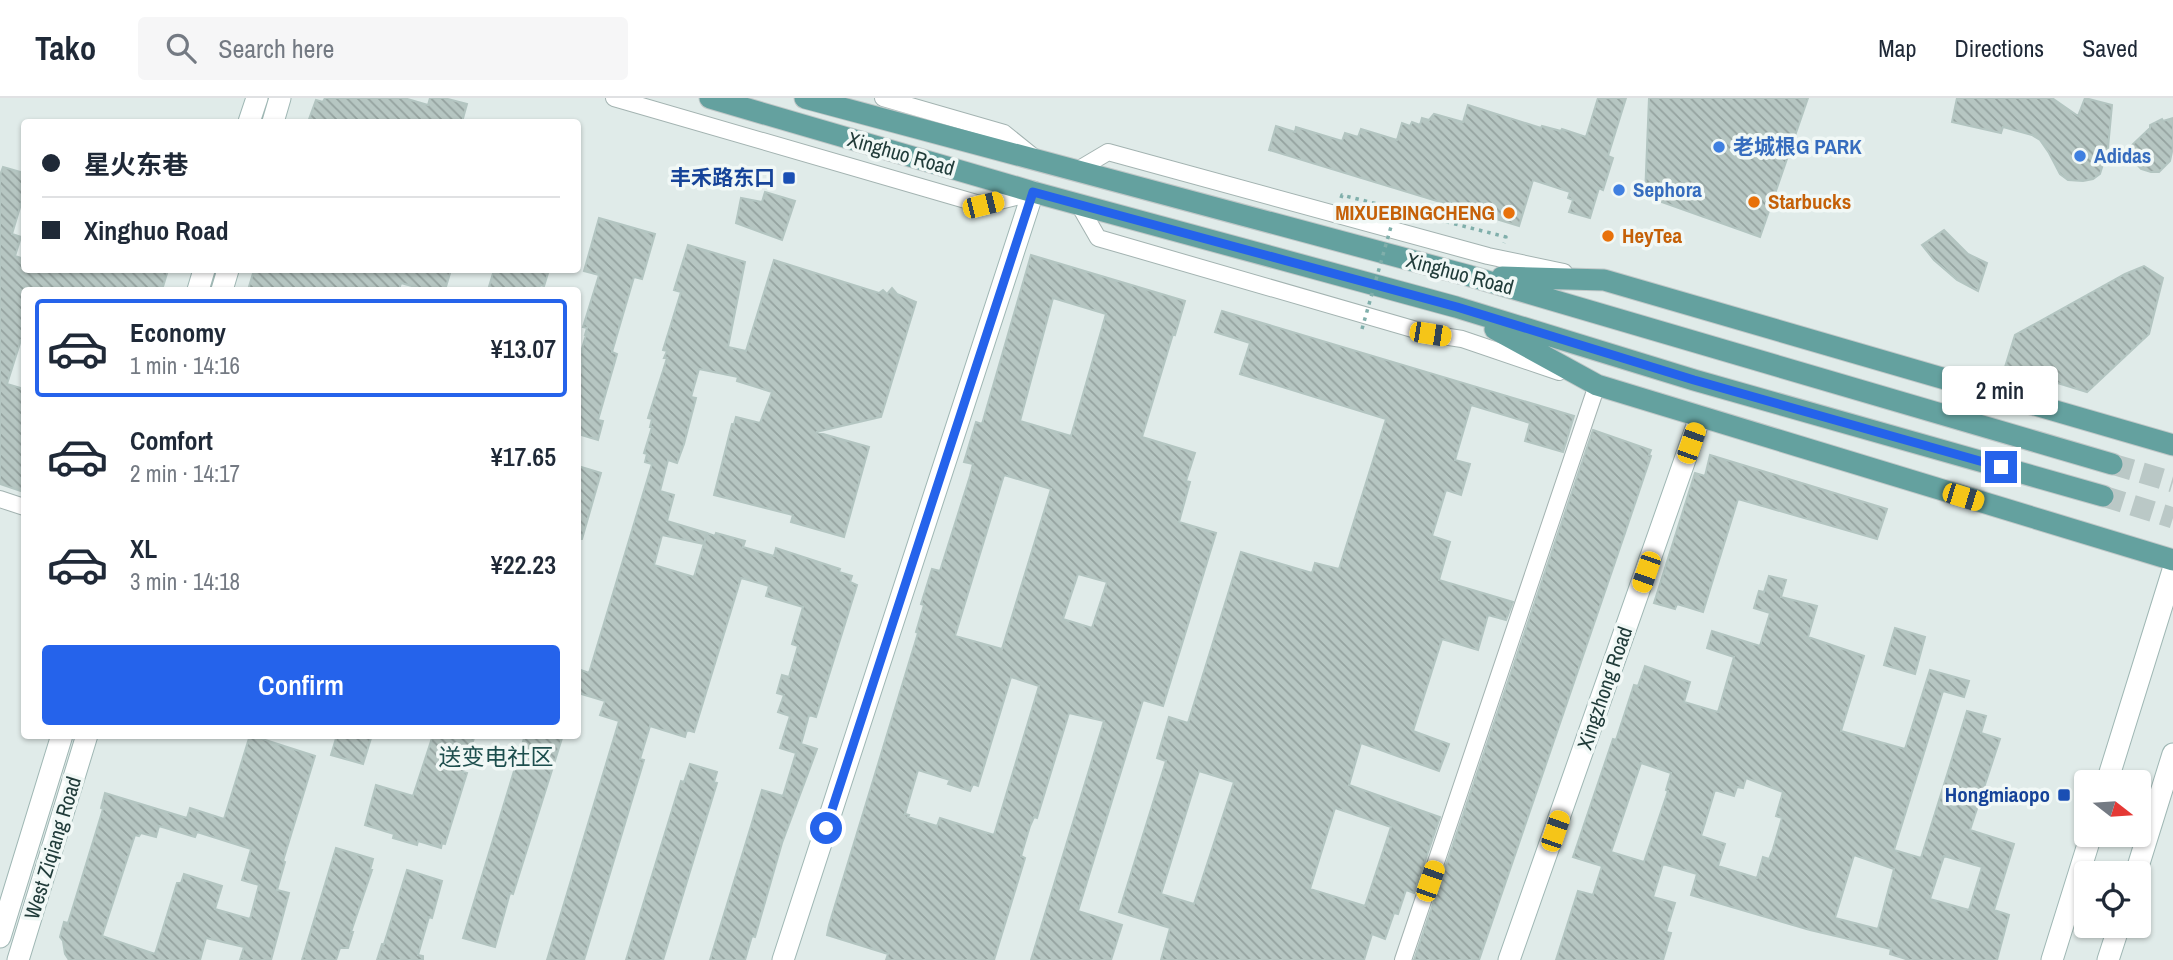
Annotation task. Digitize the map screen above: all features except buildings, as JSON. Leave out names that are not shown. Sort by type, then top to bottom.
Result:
[{"type":"main road","name":"Xinghuo Road","points":[[710,98],[1079,205],[1457,307],[1694,380],[2103,496]]},
{"type":"main road","name":"Xinghuo Road","points":[[805,98],[1470,276],[2112,464]]},
{"type":"main road","points":[[1470,276],[1604,280],[2173,445]]},
{"type":"main road","points":[[1457,307],[1597,385],[2173,560]]},
{"type":"street","points":[[250,119],[257,98]]},
{"type":"street","points":[[274,119],[280,98]]},
{"type":"street","points":[[614,98],[983,205],[1033,192]]},
{"type":"street","points":[[883,98],[1003,133],[1040,161]]},
{"type":"street","points":[[1076,171],[1108,152],[1488,256],[1604,280]]},
{"type":"street","points":[[783,960],[1033,192]]},
{"type":"street","points":[[1079,205],[1098,238],[1430,334],[1462,339],[1597,385],[1404,960]]},
{"type":"street","name":"Xingzhong Road","points":[[1509,960],[1700,417]]},
{"type":"street","points":[[0,499],[21,506]]},
{"type":"street","points":[[2111,770],[2173,570]]},
{"type":"street","name":"West Ziqiang Road","points":[[0,937],[61,739]]},
{"type":"street","name":"West Ziqiang Road","points":[[19,960],[86,739]]},
{"type":"street","points":[[2140,861],[2173,754]]},
{"type":"street","points":[[2052,960],[2087,847]]},
{"type":"street","points":[[2108,960],[2115,938]]},
{"type":"path","points":[[1342,195],[1506,237]]},
{"type":"path","points":[[1362,329],[1396,209]]},
{"type":"tunnel","points":[[2112,464],[2173,482]]},
{"type":"tunnel","points":[[2103,496],[2173,518]]},
{"type":"place","name":"老城根G PARK","points":[[1719,147]]},
{"type":"place","name":"Adidas","points":[[2080,156]]},
{"type":"place","name":"丰禾路东口","points":[[789,178]]},
{"type":"place","name":"Sephora","points":[[1619,190]]},
{"type":"place","name":"Starbucks","points":[[1754,202]]},
{"type":"place","name":"MIXUEBINGCHENG","points":[[1509,213]]},
{"type":"place","name":"HeyTea","points":[[1608,236]]},
{"type":"place","name":"Hongmiaopo","points":[[2064,795]]},
{"type":"district","name":"送变电社区","points":[[496,757]]},
{"type":"route","points":[[826,828],[1033,192],[1457,307],[1694,380],[2001,467]]}]
